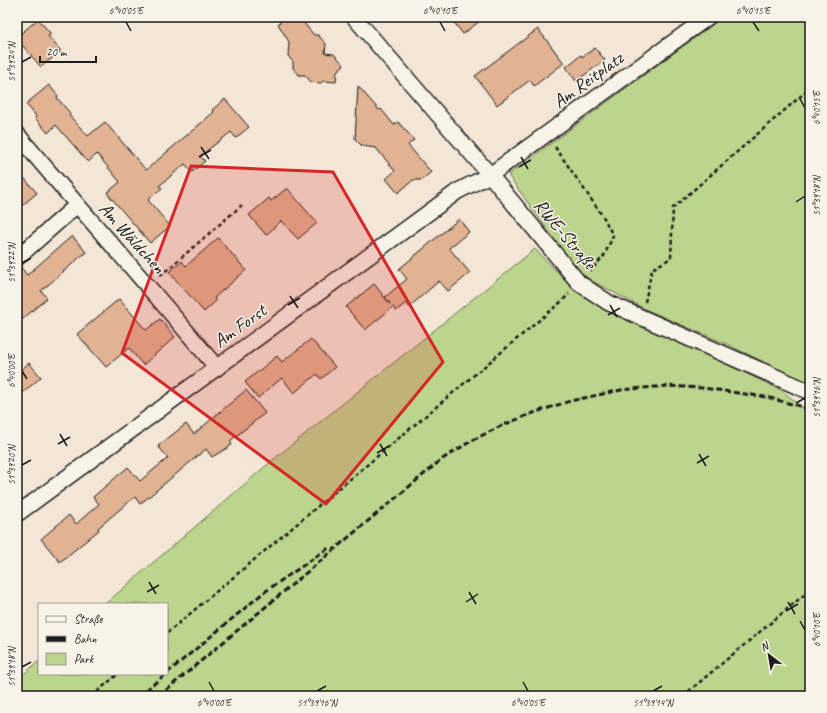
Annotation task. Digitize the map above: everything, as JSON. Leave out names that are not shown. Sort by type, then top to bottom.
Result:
[{"type":"street","name":"RWE-Straße","points":[[354,17],[490,175],[579,283],[609,303],[810,392]]},
{"type":"street","name":"Am Reitplatz","points":[[490,175],[708,17]]},
{"type":"street","name":"Am Wäldchen","points":[[17,134],[77,205],[149,286],[217,368]]},
{"type":"street","name":"Am Forst","points":[[17,514],[458,192],[490,175]]},
{"type":"street","points":[[17,258],[77,205]]},
{"type":"path","points":[[642,317],[652,269],[671,258],[674,208],[810,88]]},
{"type":"path","points":[[168,632],[561,302],[604,256],[613,236],[604,218],[547,135]]},
{"type":"path","points":[[149,286],[242,205]]},
{"type":"path","points":[[683,696],[810,590]]},
{"type":"path","points":[[92,696],[117,675]]},
{"type":"highlighted area","points":[[191,166],[333,172],[443,362],[326,504],[122,353]]},
{"type":"green space","points":[[723,17],[810,17],[810,385],[727,344],[649,311],[592,281],[579,271],[508,175]]},
{"type":"green space","points":[[535,249],[570,285],[605,306],[781,390],[810,413],[810,696],[17,696],[17,680],[38,662],[38,675],[168,675],[168,603],[106,603],[274,459]]},
{"type":"building","points":[[286,17],[299,17],[314,35],[318,35],[326,44],[325,53],[334,54],[344,65],[337,71],[336,82],[311,82],[305,75],[299,75],[293,68],[293,62],[288,56],[289,42],[278,24]]},
{"type":"building","points":[[450,17],[485,17],[463,34]]},
{"type":"building","points":[[38,19],[51,34],[48,36],[61,51],[41,67],[17,39],[17,37]]},
{"type":"building","points":[[538,29],[564,63],[534,86],[530,80],[497,105],[475,76]]},
{"type":"building","points":[[595,48],[605,60],[576,81],[566,67],[581,55],[582,57]]},
{"type":"building","points":[[49,85],[58,96],[57,98],[70,113],[69,115],[88,136],[105,122],[146,170],[214,112],[212,110],[225,99],[249,127],[236,138],[231,132],[200,156],[205,161],[192,172],[185,164],[159,186],[162,188],[148,200],[170,226],[150,243],[107,193],[120,182],[97,154],[88,162],[56,125],[48,133],[35,118],[36,116],[26,104]]},
{"type":"building","points":[[358,86],[379,110],[381,109],[394,125],[398,122],[414,140],[408,145],[431,172],[422,180],[413,180],[398,193],[386,179],[395,171],[376,148],[362,146],[355,139]]},
{"type":"building","points":[[17,170],[37,193],[17,210]]},
{"type":"building","points":[[287,188],[317,223],[298,239],[281,221],[266,235],[249,215],[269,198],[271,201]]},
{"type":"building","points":[[459,219],[469,232],[449,248],[470,273],[448,291],[439,281],[409,307],[406,303],[396,311],[393,307],[365,330],[346,307],[374,284],[390,304],[385,297],[407,279],[399,269]]},
{"type":"building","points":[[72,236],[86,252],[41,291],[47,298],[17,324],[17,267],[20,266],[27,275]]},
{"type":"building","points":[[218,238],[246,270],[214,298],[216,301],[204,312],[169,272],[182,261],[186,266]]},
{"type":"building","points":[[119,299],[146,330],[160,319],[175,337],[143,365],[129,348],[106,367],[77,334]]},
{"type":"building","points":[[311,339],[335,367],[321,379],[317,374],[294,393],[282,378],[258,398],[245,382],[277,356],[282,362]]},
{"type":"building","points":[[29,363],[41,377],[17,398],[17,373]]},
{"type":"building","points":[[246,390],[265,413],[230,441],[232,445],[212,457],[206,449],[140,504],[135,497],[98,528],[99,530],[60,562],[41,539],[69,515],[76,524],[99,504],[93,497],[128,467],[140,481],[168,458],[158,446],[186,424],[194,434]]},
{"type":"railway","points":[[159,696],[441,460],[471,441],[503,425],[570,401],[621,390],[668,386],[703,388],[766,397],[810,409]]},
{"type":"railway","points":[[168,672],[263,593],[330,547]]},
{"type":"railway","points":[[139,696],[165,675]]}]
